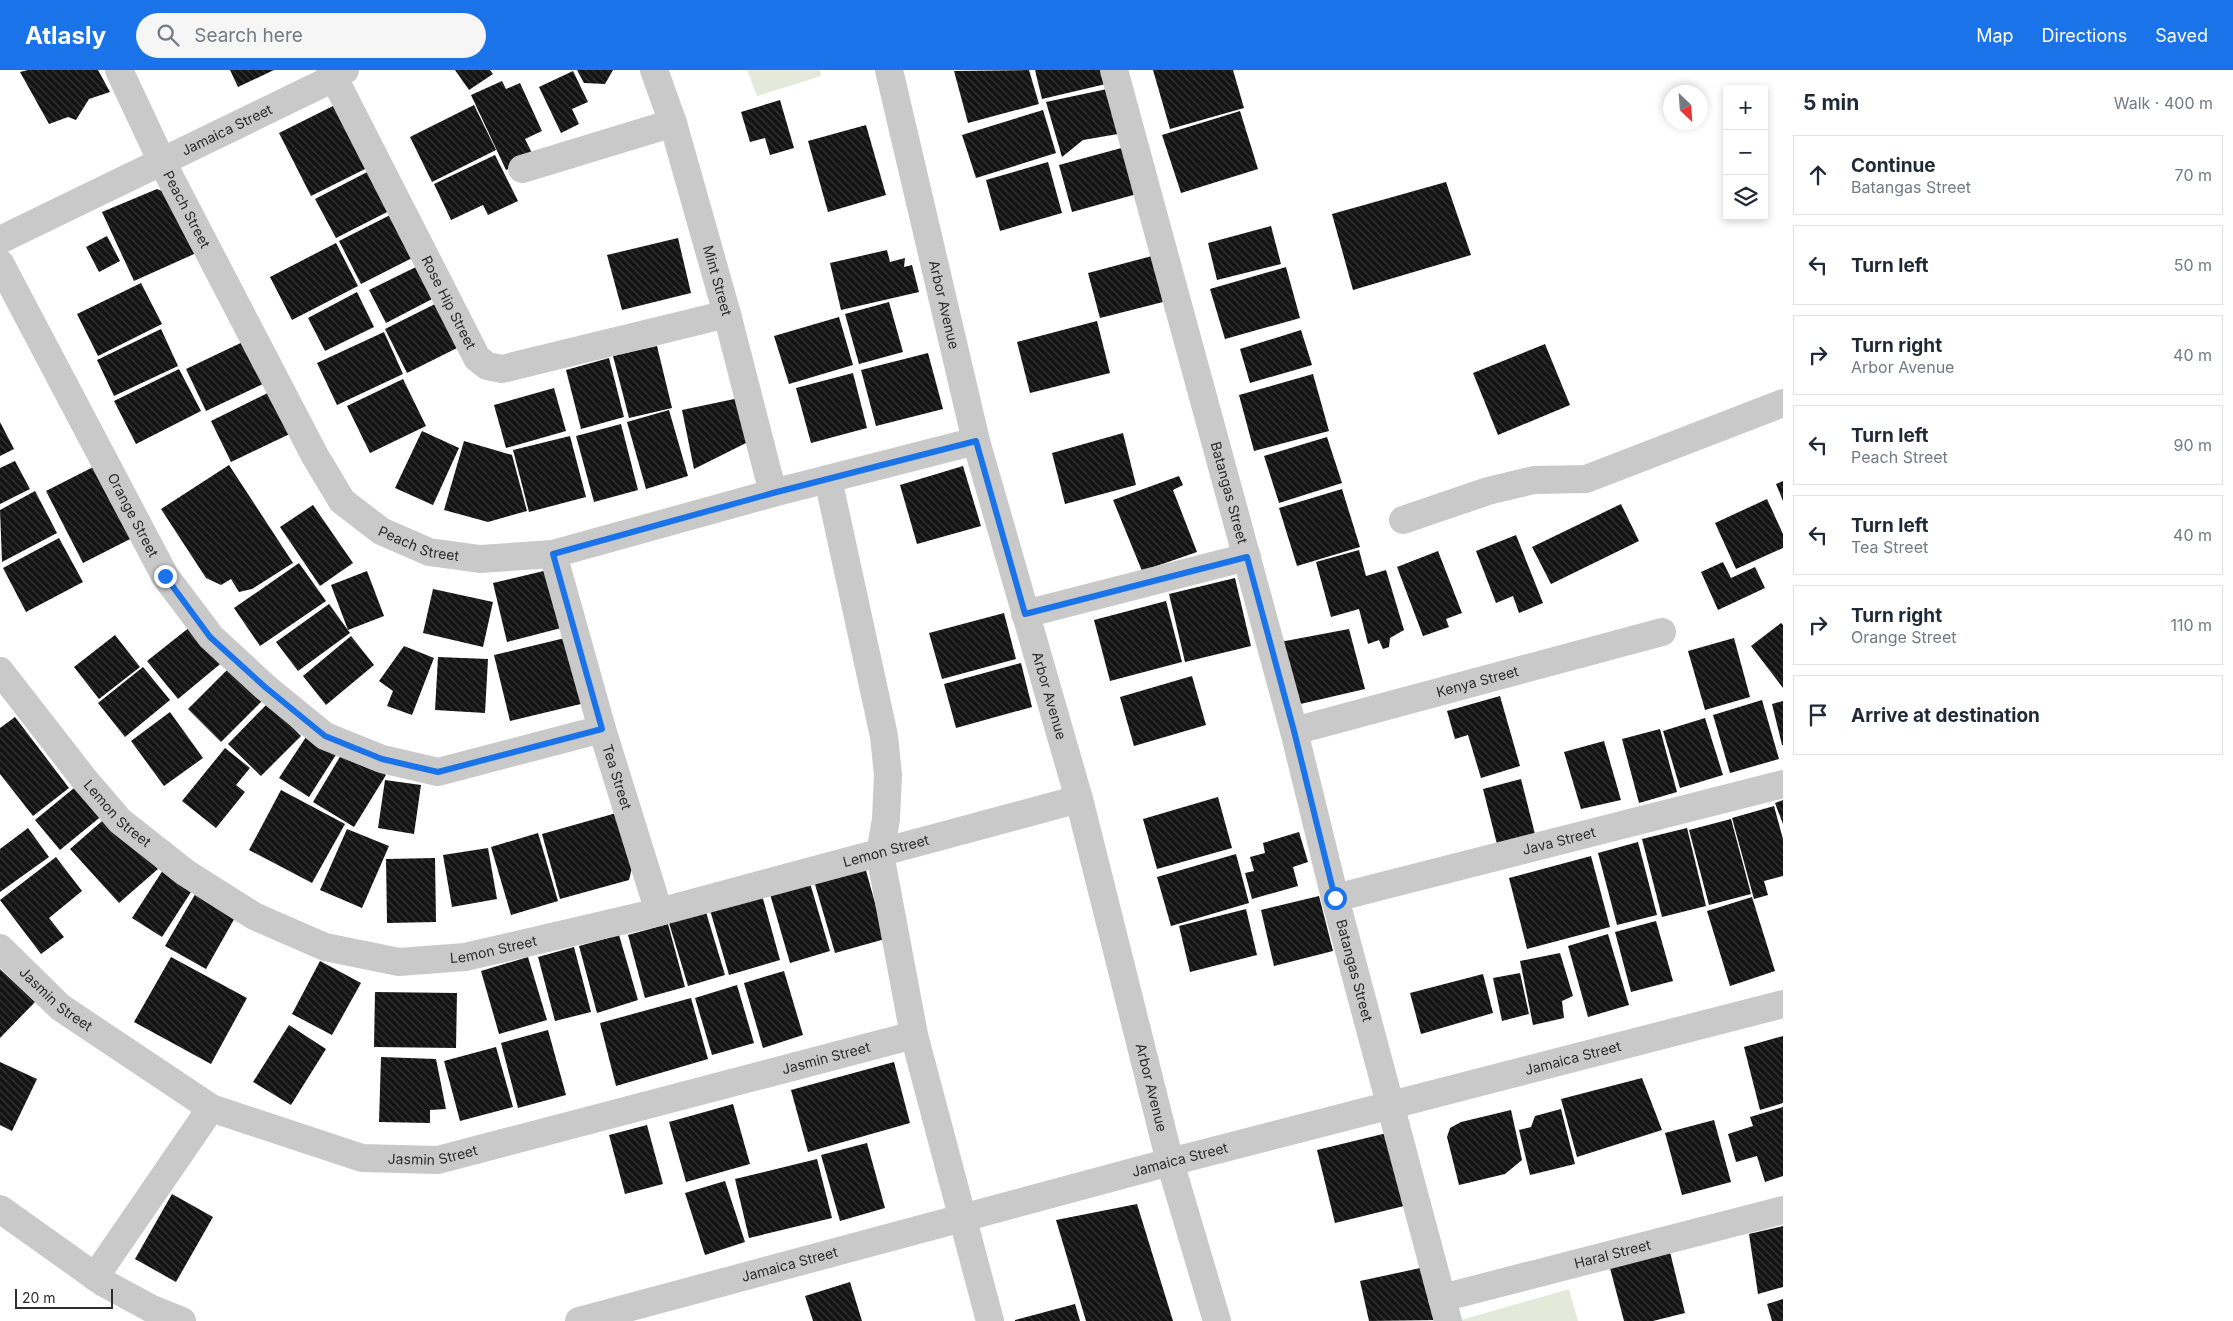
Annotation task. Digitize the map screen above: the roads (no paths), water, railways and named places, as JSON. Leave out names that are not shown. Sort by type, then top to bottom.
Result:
[{"type":"street","name":"Peach Street","points":[[119,70],[162,162],[315,456],[342,501],[381,531],[430,552],[480,558],[553,554],[773,493],[976,441]]},
{"type":"street","name":"Mint Street","points":[[654,70],[673,123],[727,314],[773,493]]},
{"type":"street","name":"Arbor Avenue","points":[[889,70],[976,441],[1079,799],[1170,1162],[1216,1321]]},
{"type":"street","name":"Batangas Street","points":[[1114,70],[1294,731],[1335,898],[1445,1310]]},
{"type":"street","name":"Jamaica Street","points":[[0,240],[162,162],[336,73]]},
{"type":"street","name":"Rose Hip Street","points":[[336,73],[477,358],[487,366],[502,369],[727,314]]},
{"type":"street","points":[[522,169],[673,123]]},
{"type":"street","name":"Orange Street","points":[[0,263],[165,576],[210,637],[265,687],[325,736],[382,759],[438,772],[602,729]]},
{"type":"street","points":[[1403,520],[1488,492],[1534,480],[1586,479],[1783,403]]},
{"type":"street","points":[[828,479],[884,736],[888,776],[886,819],[880,854],[914,1035],[990,1321]]},
{"type":"street","name":"Tea Street","points":[[553,554],[602,729],[659,912]]},
{"type":"street","points":[[1025,614],[1247,557]]},
{"type":"street","name":"Kenya Street","points":[[1294,731],[1662,632]]},
{"type":"street","name":"Lemon Street","points":[[0,671],[84,779],[120,821],[186,873],[254,916],[325,947],[399,962],[465,957],[659,912],[1079,799]]},
{"type":"street","name":"Java Street","points":[[1335,898],[1783,784]]},
{"type":"street","name":"Jasmin Street","points":[[0,948],[60,1007],[211,1108],[362,1158],[438,1160],[914,1035]]},
{"type":"street","name":"Jamaica Street","points":[[580,1321],[1170,1162],[1783,1004]]},
{"type":"street","points":[[95,1277],[211,1108]]},
{"type":"street","points":[[0,1209],[150,1315],[182,1321]]},
{"type":"street","name":"Haral Street","points":[[1445,1310],[1783,1210]]}]
